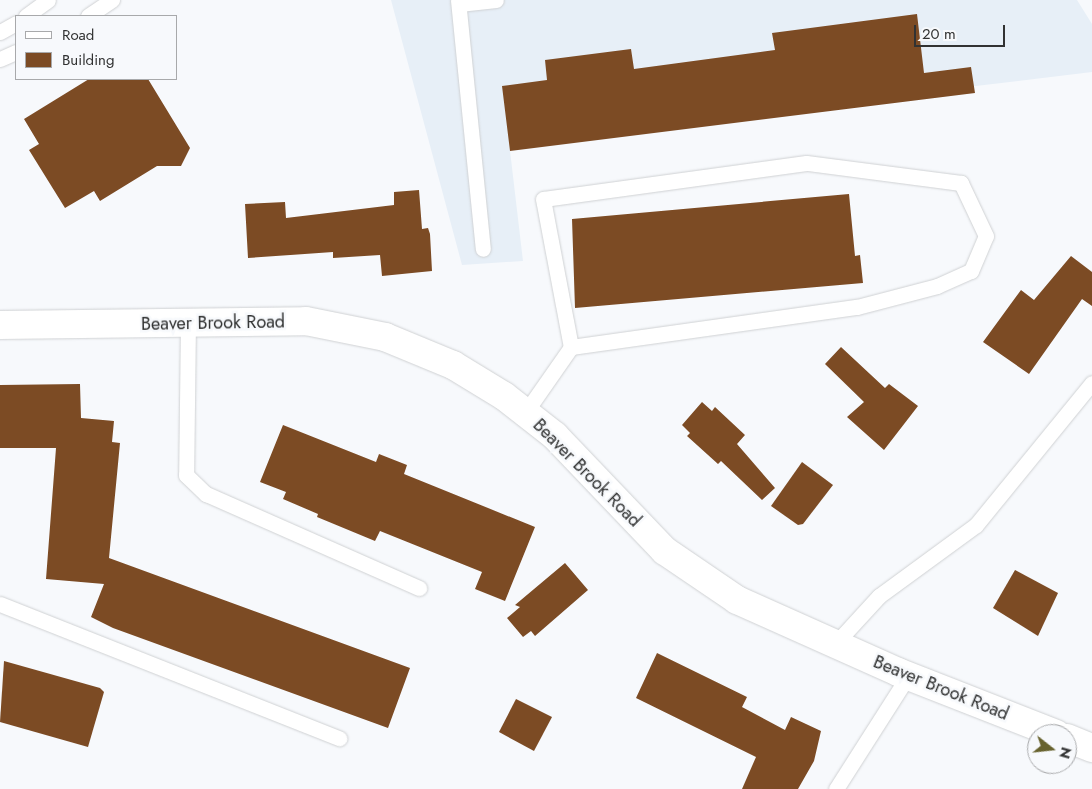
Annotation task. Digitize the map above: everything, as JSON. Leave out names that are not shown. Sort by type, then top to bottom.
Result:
[{"type":"street","name":"Beaver Brook Road","points":[[0,325],[306,321],[385,337],[453,365],[525,413],[554,436],[664,551],[737,600],[908,676],[1030,724]]},
{"type":"street","points":[[1077,742],[1092,748]]},
{"type":"lane","points":[[27,15],[48,0]]},
{"type":"lane","points":[[90,15],[112,0]]},
{"type":"lane","points":[[483,249],[458,2],[496,0]]},
{"type":"lane","points":[[0,32],[15,24]]},
{"type":"lane","points":[[0,59],[15,52]]},
{"type":"lane","points":[[525,413],[571,347],[543,199],[806,163],[962,183],[986,236],[971,271],[937,286],[857,307],[571,347]]},
{"type":"lane","points":[[188,322],[186,475],[206,494],[419,588]]},
{"type":"lane","points":[[836,644],[879,596],[976,525],[1092,383]]},
{"type":"lane","points":[[0,604],[339,738]]},
{"type":"lane","points":[[836,789],[908,676]]},
{"type":"shaded area","points":[[391,0],[1077,0],[1092,24],[1092,72],[509,142],[523,261],[462,265]]},
{"type":"building","points":[[917,14],[924,73],[971,67],[975,93],[510,151],[502,86],[547,80],[545,60],[631,49],[634,69],[775,50],[772,33]]},
{"type":"building","points":[[87,80],[149,80],[190,148],[181,166],[157,166],[100,201],[94,191],[65,208],[29,150],[39,144],[24,119]]},
{"type":"building","points":[[419,190],[422,229],[428,228],[430,234],[432,271],[382,276],[380,255],[333,258],[333,252],[248,258],[245,204],[285,202],[286,218],[394,205],[394,192]]},
{"type":"building","points":[[849,194],[855,256],[860,255],[863,283],[575,308],[572,219]]},
{"type":"building","points":[[1071,256],[1092,272],[1092,306],[1082,299],[1029,374],[983,342],[1021,290],[1034,300]]},
{"type":"building","points":[[841,347],[885,388],[889,384],[918,406],[884,450],[847,417],[864,402],[825,364]]},
{"type":"building","points":[[80,384],[81,418],[114,421],[112,442],[120,443],[109,558],[410,668],[388,728],[113,628],[91,617],[104,584],[46,579],[56,448],[0,448],[0,385]]},
{"type":"building","points":[[702,402],[712,411],[715,407],[745,435],[737,444],[775,488],[762,500],[721,461],[718,464],[687,436],[690,433],[682,425]]},
{"type":"building","points":[[283,425],[376,462],[379,454],[407,465],[404,474],[535,527],[505,601],[475,589],[482,572],[380,531],[375,541],[317,517],[318,514],[283,499],[286,492],[260,482]]},
{"type":"building","points":[[802,462],[833,485],[803,524],[798,525],[771,506]]},
{"type":"building","points":[[565,563],[588,590],[535,636],[531,631],[523,637],[507,618],[520,607],[515,605]]},
{"type":"building","points":[[1015,570],[1058,593],[1038,636],[993,608]]},
{"type":"building","points":[[657,653],[747,697],[742,707],[785,730],[791,717],[821,731],[814,761],[798,789],[742,789],[756,757],[636,698]]},
{"type":"building","points":[[4,661],[100,688],[104,692],[88,747],[0,722]]},
{"type":"building","points":[[516,699],[552,717],[534,751],[499,732]]}]
